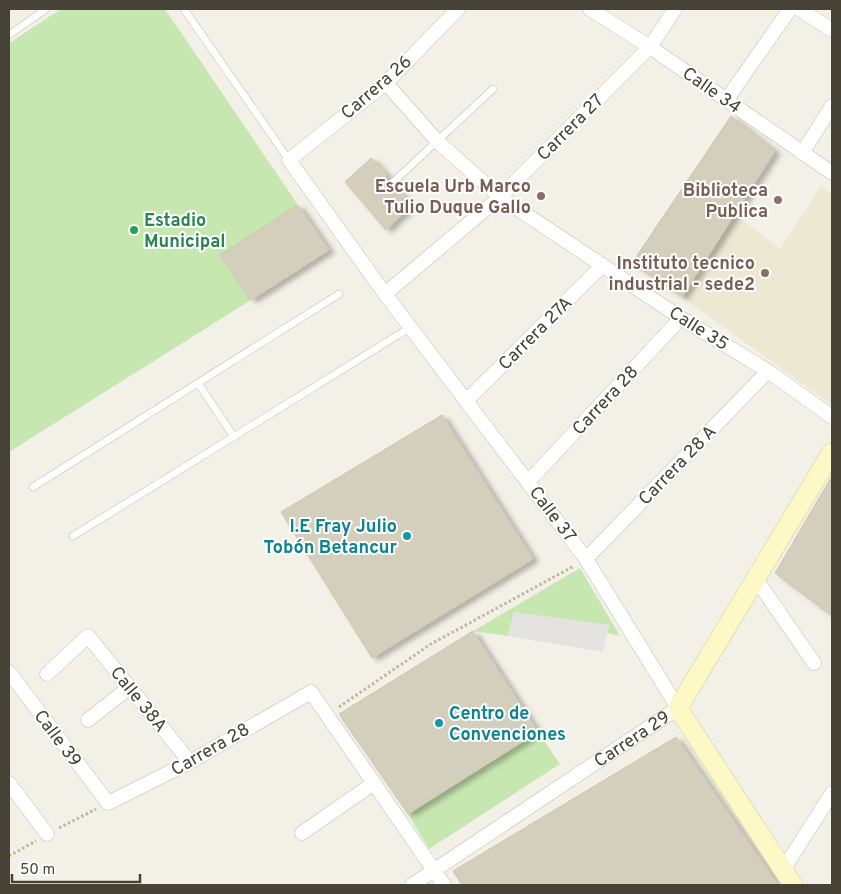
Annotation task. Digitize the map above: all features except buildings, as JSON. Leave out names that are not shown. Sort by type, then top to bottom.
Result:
[{"type":"street","name":"Carrera 26","points":[[289,160],[386,83],[458,9]]},
{"type":"street","name":"Calle 34","points":[[590,9],[727,99],[832,173]]},
{"type":"street","name":"Carrera 27","points":[[385,294],[500,197],[650,47],[675,9]]},
{"type":"street","points":[[727,99],[790,9]]},
{"type":"street","points":[[798,9],[832,30]]},
{"type":"street","name":"Calle 35","points":[[386,83],[437,141],[500,197],[681,318],[768,372],[832,417]]},
{"type":"street","points":[[802,153],[832,106]]},
{"type":"street","name":"Calle 37","points":[[289,160],[385,294],[586,559],[678,708],[788,877]]},
{"type":"street","name":"Carrera 27A","points":[[467,400],[603,265]]},
{"type":"street","name":"Carrera 28","points":[[528,482],[681,318]]},
{"type":"street","name":"Carrera 28 A","points":[[586,559],[768,372]]},
{"type":"street","name":"Carrera 29","points":[[412,885],[678,708],[832,452]]},
{"type":"street","points":[[756,578],[814,663]]},
{"type":"street","name":"Calle 38A","points":[[47,674],[88,636],[190,762]]},
{"type":"street","name":"Calle 39","points":[[9,672],[108,804]]},
{"type":"street","points":[[88,720],[130,687]]},
{"type":"street","name":"Carrera 28","points":[[108,804],[190,762],[311,692],[328,714]]},
{"type":"street","points":[[328,714],[444,885]]},
{"type":"street","points":[[9,783],[47,834]]},
{"type":"street","points":[[302,833],[374,783]]},
{"type":"street","points":[[788,877],[832,793]]},
{"type":"lane","points":[[9,35],[46,9]]},
{"type":"lane","points":[[184,9],[289,160]]},
{"type":"lane","points":[[390,186],[492,89]]},
{"type":"lane","points":[[33,487],[339,294]]},
{"type":"lane","points":[[74,536],[411,327]]},
{"type":"lane","points":[[198,383],[234,437]]},
{"type":"path","points":[[328,714],[431,644],[586,559]]},
{"type":"shaded area","name":"Instituto tecnico industrial - sede2","points":[[821,186],[832,194],[832,405],[682,297],[734,214],[780,249]]},
{"type":"shaded area","points":[[514,612],[609,625],[603,652],[508,636]]},
{"type":"green space","name":"Estadio Municipal","points":[[61,9],[165,9],[298,205],[220,255],[251,300],[9,452],[9,43]]},
{"type":"green space","points":[[580,568],[620,636],[607,633],[609,626],[514,612],[508,636],[473,631]]},
{"type":"green space","points":[[538,732],[560,764],[429,849],[408,814]]},
{"type":"place","name":"Escuela Urb Marco Tulio Duque Gallo","points":[[541,196]]},
{"type":"place","name":"Biblioteca Publica","points":[[778,200]]},
{"type":"place","name":"Estadio Municipal","points":[[134,230]]},
{"type":"place","name":"Instituto tecnico industrial - sede2","points":[[765,273]]},
{"type":"place","name":"I.E Fray Julio Tobón Betancur","points":[[407,536]]},
{"type":"place","name":"Centro de Convenciones","points":[[439,723]]}]
